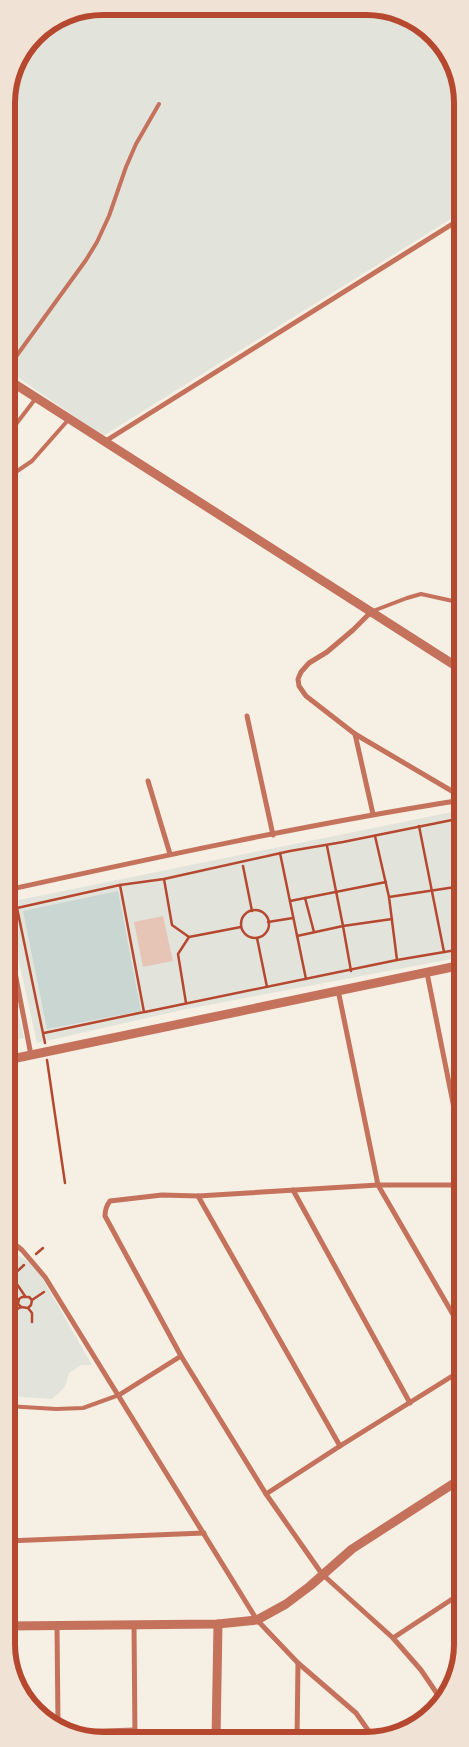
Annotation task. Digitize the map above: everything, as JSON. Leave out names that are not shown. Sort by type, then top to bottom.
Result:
[{"type":"street","points":[[104,442],[454,223]]},
{"type":"street","points":[[15,384],[454,665]]},
{"type":"street","points":[[371,612],[327,652],[309,663],[301,672],[298,679],[299,686],[306,696],[355,734],[454,794]]},
{"type":"street","points":[[247,716],[274,834]]},
{"type":"street","points":[[355,734],[373,814]]},
{"type":"street","points":[[148,781],[170,854]]},
{"type":"street","points":[[15,888],[170,854],[373,814],[454,800]]},
{"type":"street","points":[[15,1059],[338,990],[454,968]]},
{"type":"street","points":[[15,972],[31,1056]]},
{"type":"street","points":[[427,973],[454,1108]]},
{"type":"street","points":[[338,990],[378,1185],[454,1316]]},
{"type":"street","points":[[438,1695],[393,1638],[322,1574],[266,1494],[181,1356],[105,1216],[105,1211],[106,1205],[110,1201],[162,1196],[198,1196],[378,1185],[454,1185]]},
{"type":"street","points":[[293,1190],[410,1403]]},
{"type":"street","points":[[198,1196],[340,1446]]},
{"type":"street","points":[[15,1244],[45,1277],[257,1620],[298,1663],[356,1713],[369,1732]]},
{"type":"street","points":[[119,1395],[181,1356]]},
{"type":"street","points":[[266,1494],[454,1375]]},
{"type":"street","points":[[15,1626],[218,1624],[257,1620],[286,1604],[310,1586],[352,1549],[454,1483]]},
{"type":"street","points":[[15,1541],[204,1533]]},
{"type":"street","points":[[393,1638],[454,1597]]},
{"type":"street","points":[[216,1732],[218,1624]]},
{"type":"street","points":[[93,1731],[135,1730],[134,1625]]},
{"type":"street","points":[[57,1626],[58,1719]]},
{"type":"street","points":[[297,1732],[298,1663]]},
{"type":"lane","points":[[15,357],[86,260],[97,242],[109,216],[136,144],[159,104]]},
{"type":"lane","points":[[15,426],[36,398]]},
{"type":"lane","points":[[15,473],[32,461],[69,419]]},
{"type":"lane","points":[[371,612],[422,594],[454,601]]},
{"type":"lane","points":[[15,1406],[56,1409],[83,1408],[119,1395]]},
{"type":"path","points":[[65,1183],[44,1033],[17,908],[120,885],[164,879],[280,853],[454,819]]},
{"type":"path","points":[[419,826],[444,952]]},
{"type":"path","points":[[375,836],[389,897],[397,960]]},
{"type":"path","points":[[327,846],[351,970]]},
{"type":"path","points":[[280,853],[306,979]]},
{"type":"path","points":[[243,866],[252,910]]},
{"type":"path","points":[[164,879],[172,925],[190,937]]},
{"type":"path","points":[[290,901],[386,882]]},
{"type":"path","points":[[120,885],[144,1012]]},
{"type":"path","points":[[389,897],[454,887]]},
{"type":"path","points":[[305,898],[314,932]]},
{"type":"path","points":[[252,910],[264,914],[269,926],[265,934],[257,938],[249,937],[241,927],[241,922],[245,915],[252,910]]},
{"type":"path","points":[[268,922],[293,918]]},
{"type":"path","points":[[297,936],[343,926],[392,920]]},
{"type":"path","points":[[186,1003],[178,954],[190,937],[241,927]]},
{"type":"path","points":[[257,938],[267,987]]},
{"type":"path","points":[[44,1033],[397,960],[454,950]]},
{"type":"path","points":[[15,1273],[27,1262]]},
{"type":"path","points":[[15,1283],[24,1296]]},
{"type":"path","points":[[28,1308],[32,1300],[51,1287]]},
{"type":"path","points":[[20,1307],[18,1304],[19,1299],[24,1296],[30,1297],[32,1300]]},
{"type":"path","points":[[15,1310],[20,1307],[28,1308],[32,1313],[32,1322]]},
{"type":"shaded area","points":[[103,15],[366,15],[394,20],[420,33],[436,49],[451,80],[454,103],[454,217],[103,436],[15,376],[15,97],[22,69],[33,49],[45,37],[64,24],[86,17]]},
{"type":"shaded area","points":[[454,812],[454,959],[182,1010],[37,1043],[15,944],[15,901]]},
{"type":"shaded area","points":[[118,891],[141,1011],[47,1029],[23,911]]},
{"type":"shaded area","points":[[15,1001],[24,1038],[15,1040]]},
{"type":"shaded area","points":[[15,1253],[36,1267],[92,1365],[81,1365],[69,1373],[65,1387],[52,1399],[15,1397]]},
{"type":"building","points":[[163,916],[173,961],[143,967],[134,922]]}]
